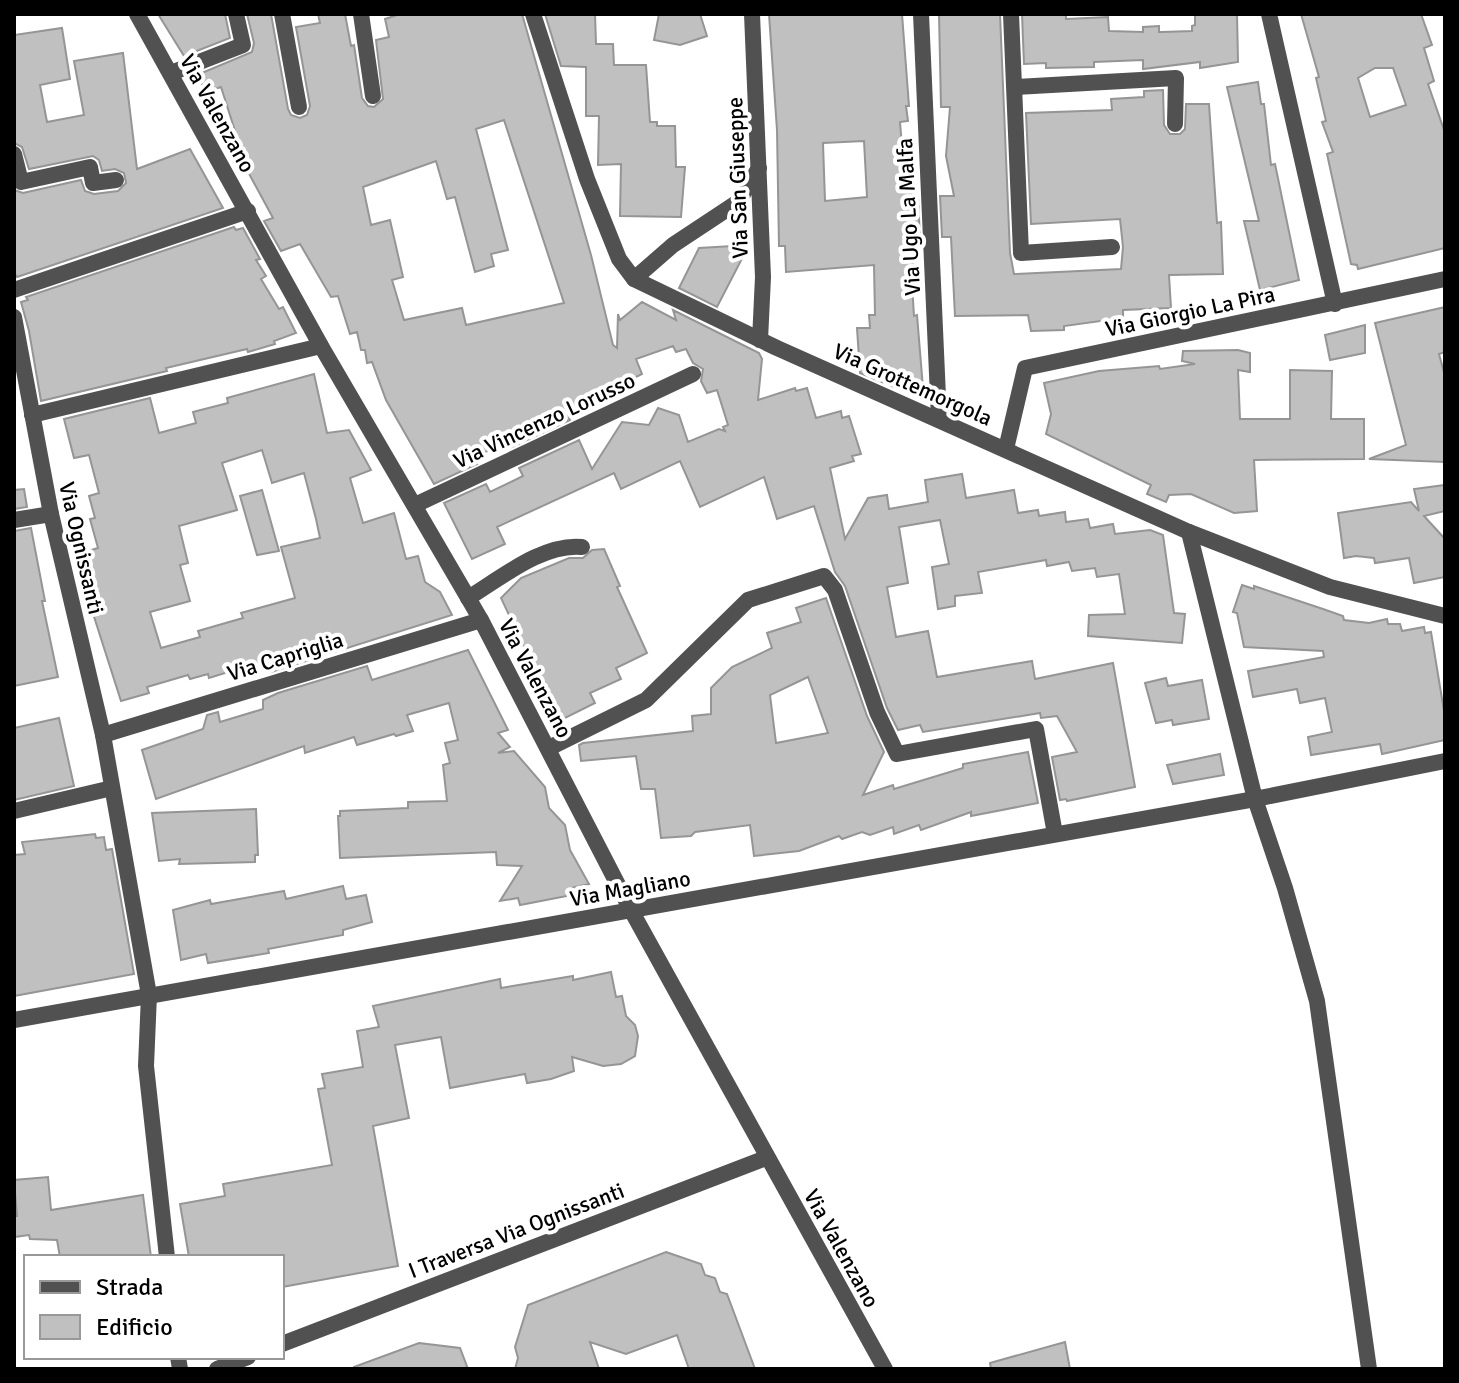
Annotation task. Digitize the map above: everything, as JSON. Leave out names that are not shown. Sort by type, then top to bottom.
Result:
[{"type":"street","name":"Via Valenzano","points":[[137,14],[321,346],[481,620],[631,910],[885,1369]]},
{"type":"street","points":[[171,73],[243,45],[236,14]]},
{"type":"street","points":[[282,14],[299,107]]},
{"type":"street","points":[[361,14],[373,96]]},
{"type":"street","points":[[533,14],[587,179],[619,259],[634,279],[673,245],[738,202],[759,168]]},
{"type":"street","name":"Via San Giuseppe","points":[[752,14],[763,277],[760,340]]},
{"type":"street","name":"Via Ugo La Malfa","points":[[921,14],[939,419]]},
{"type":"street","points":[[1011,14],[1021,253],[1112,247]]},
{"type":"street","points":[[1269,14],[1335,304]]},
{"type":"street","points":[[1015,87],[1176,78],[1175,124]]},
{"type":"street","points":[[14,154],[21,182],[90,167],[93,183],[116,180]]},
{"type":"street","points":[[14,290],[248,211]]},
{"type":"street","name":"Via Grottemorgola","points":[[634,279],[760,340],[1189,532],[1330,587],[1445,616]]},
{"type":"street","name":"Via Giorgio La Pira","points":[[1006,449],[1025,368],[1445,279]]},
{"type":"street","name":"Via Ognissanti","points":[[14,317],[18,352],[51,514],[103,735],[149,995],[146,1066],[167,1255]]},
{"type":"street","points":[[32,415],[321,346]]},
{"type":"street","name":"Via Vincenzo Lorusso","points":[[415,505],[693,374]]},
{"type":"street","points":[[14,520],[51,514]]},
{"type":"street","points":[[1189,532],[1255,799],[1285,888],[1317,1001],[1369,1369]]},
{"type":"street","points":[[468,598],[532,560],[567,546],[582,547]]},
{"type":"street","points":[[549,748],[646,700],[748,600],[824,576],[835,590],[877,712],[897,754],[1036,729],[1055,834]]},
{"type":"street","name":"Via Capriglia","points":[[103,735],[481,620]]},
{"type":"street","name":"Via Magliano","points":[[14,1020],[1255,799],[1445,761]]},
{"type":"street","points":[[14,811],[112,788]]},
{"type":"street","name":"I Traversa Via Ognissanti","points":[[284,1343],[766,1158]]},
{"type":"street","points":[[217,1369],[243,1359]]},
{"type":"building","points":[[158,14],[225,14],[230,38],[184,56]]},
{"type":"building","points":[[247,14],[271,14],[288,109],[291,115],[300,118],[307,115],[310,106],[296,27],[320,23],[318,14],[345,14],[351,46],[354,45],[362,98],[368,106],[374,107],[383,99],[376,40],[389,37],[385,19],[400,14],[522,14],[591,255],[613,345],[617,348],[618,314],[620,320],[642,302],[676,320],[673,310],[759,353],[762,359],[758,400],[795,388],[796,391],[807,388],[816,418],[841,411],[842,418],[849,416],[861,454],[852,456],[854,461],[830,468],[845,539],[868,498],[887,495],[889,509],[928,502],[925,480],[962,474],[966,498],[1014,490],[1018,513],[1038,510],[1039,516],[1065,512],[1066,522],[1088,519],[1090,528],[1113,524],[1115,534],[1150,530],[1163,535],[1174,613],[1185,614],[1182,643],[1088,636],[1089,615],[1125,614],[1119,574],[1097,577],[1095,568],[1072,571],[1069,562],[1047,566],[1046,560],[978,572],[982,593],[955,596],[955,606],[938,609],[932,567],[949,564],[940,520],[899,527],[908,583],[887,587],[896,637],[928,631],[937,677],[1032,661],[1035,679],[1113,663],[1135,787],[1060,800],[1052,757],[1077,752],[1057,716],[1041,718],[1040,713],[923,732],[920,725],[898,730],[887,708],[845,586],[835,572],[814,506],[777,519],[764,477],[700,507],[680,461],[621,489],[614,473],[497,527],[505,544],[472,559],[444,503],[486,484],[490,492],[523,476],[519,468],[579,440],[592,469],[622,422],[649,425],[658,408],[679,415],[688,442],[719,429],[725,431],[723,427],[728,425],[717,390],[707,393],[701,381],[703,369],[693,363],[686,349],[676,352],[673,346],[636,359],[642,374],[561,414],[567,414],[570,420],[510,448],[507,442],[474,457],[477,464],[434,484],[386,400],[372,362],[367,363],[357,332],[350,334],[338,296],[331,297],[300,244],[281,251],[264,221],[273,218],[228,135],[235,131],[221,87],[206,92],[197,75],[252,52],[254,43]],"holes":[[[504,120],[564,303],[466,325],[462,308],[404,320],[392,280],[403,277],[390,220],[371,225],[363,187],[436,161],[447,199],[455,197],[475,272],[494,266],[491,254],[508,250],[476,129]]]},
{"type":"building","points":[[545,14],[595,14],[596,44],[613,44],[614,65],[646,65],[650,122],[657,122],[657,126],[675,126],[676,167],[685,167],[681,217],[620,216],[621,164],[598,165],[599,116],[586,116],[586,67],[561,66]]},
{"type":"building","points":[[659,14],[700,14],[707,36],[680,45],[654,40]]},
{"type":"building","points":[[769,14],[902,14],[909,106],[906,106],[908,121],[900,122],[905,183],[911,183],[912,197],[918,197],[920,239],[911,239],[911,269],[923,388],[899,389],[860,373],[857,328],[870,328],[869,315],[875,315],[874,265],[786,272],[785,246],[779,246],[777,130]],"holes":[[[864,141],[867,197],[825,201],[823,143]]]},
{"type":"building","points":[[939,14],[1000,14],[1010,253],[1014,274],[1121,269],[1123,247],[1120,219],[1031,224],[1026,113],[1112,110],[1111,99],[1144,97],[1144,91],[1163,90],[1164,125],[1170,134],[1180,134],[1185,129],[1186,104],[1209,104],[1223,274],[1169,275],[1171,308],[1123,310],[1123,318],[1064,326],[1064,330],[1031,331],[1028,315],[955,316],[951,237],[942,237],[940,196],[954,196],[946,156],[950,107],[941,107]]},
{"type":"building","points":[[1022,14],[1066,14],[1066,19],[1108,17],[1109,31],[1143,32],[1143,27],[1159,26],[1159,32],[1162,32],[1192,31],[1195,14],[1237,14],[1238,62],[1200,68],[1200,62],[1143,69],[1143,60],[1094,62],[1094,67],[1046,68],[1046,63],[1024,64]]},
{"type":"building","points":[[1301,14],[1421,14],[1432,45],[1424,48],[1434,81],[1428,84],[1444,130],[1445,248],[1358,269],[1357,265],[1351,264],[1327,154],[1333,152],[1322,122],[1326,121],[1316,78],[1319,77]],"holes":[[[1375,68],[1393,68],[1406,105],[1370,117],[1358,78]]]},
{"type":"building","points":[[62,28],[70,79],[40,85],[47,122],[84,115],[74,61],[123,53],[137,169],[190,149],[223,208],[17,277],[14,272],[14,190],[23,193],[81,180],[85,191],[94,194],[118,191],[126,183],[124,173],[115,169],[102,171],[99,160],[93,156],[29,169],[22,147],[14,143],[14,35]]},
{"type":"building","points":[[1258,82],[1261,104],[1264,104],[1271,165],[1275,164],[1299,280],[1260,290],[1244,221],[1259,221],[1227,87]]},
{"type":"building","points":[[234,227],[236,230],[243,228],[266,276],[261,279],[279,309],[283,307],[296,333],[274,341],[275,344],[248,352],[247,349],[166,368],[167,371],[41,401],[21,302],[28,300],[26,297]]},
{"type":"building","points":[[749,245],[717,307],[679,288],[699,248]]},
{"type":"building","points":[[1445,307],[1445,352],[1439,354],[1445,376],[1445,462],[1369,459],[1406,445],[1375,323]]},
{"type":"building","points":[[1365,325],[1365,353],[1330,360],[1325,335]]},
{"type":"building","points":[[1238,350],[1250,353],[1250,372],[1238,370],[1240,419],[1290,419],[1290,370],[1332,371],[1331,419],[1364,419],[1364,459],[1254,460],[1257,511],[1234,513],[1191,494],[1169,495],[1166,502],[1147,494],[1151,485],[1046,434],[1051,414],[1044,383],[1099,371],[1159,366],[1160,369],[1195,364],[1182,361],[1183,351]]},
{"type":"building","points":[[314,374],[327,433],[349,430],[371,470],[350,478],[363,523],[394,513],[406,559],[418,556],[425,582],[440,592],[452,615],[271,672],[267,660],[209,678],[208,674],[190,679],[188,675],[147,687],[149,693],[121,701],[90,604],[98,601],[85,552],[98,548],[90,519],[95,518],[89,496],[99,493],[89,455],[74,458],[64,419],[150,398],[159,433],[196,423],[193,412],[228,403],[227,398]],"holes":[[[262,450],[272,483],[304,473],[320,538],[281,547],[295,598],[241,613],[243,618],[198,631],[200,637],[161,648],[150,612],[190,601],[180,565],[188,563],[179,526],[237,510],[222,463]]]},
{"type":"building","points":[[1445,485],[1445,511],[1424,516],[1445,539],[1445,577],[1414,583],[1409,558],[1375,563],[1374,558],[1344,558],[1338,513],[1411,502],[1419,511],[1414,489]]},
{"type":"building","points":[[24,489],[27,507],[14,509],[14,490]]},
{"type":"building","points":[[262,490],[279,551],[257,555],[240,496]]},
{"type":"building","points":[[31,528],[58,677],[14,686],[14,531]]},
{"type":"building","points":[[604,549],[620,586],[617,587],[647,653],[616,668],[621,679],[590,693],[595,703],[559,721],[528,661],[501,598],[521,578],[569,558],[583,558],[592,550]]},
{"type":"building","points":[[1242,585],[1254,589],[1254,586],[1323,609],[1343,616],[1344,620],[1369,623],[1387,619],[1388,624],[1400,624],[1402,631],[1424,627],[1425,633],[1431,632],[1445,717],[1445,740],[1382,754],[1380,744],[1311,755],[1308,737],[1332,732],[1325,698],[1300,703],[1297,689],[1253,697],[1248,671],[1324,657],[1323,651],[1244,647],[1237,613],[1233,612]]},
{"type":"building","points":[[826,598],[867,716],[884,752],[863,795],[963,768],[963,764],[1028,752],[1038,803],[971,816],[971,812],[921,830],[919,825],[894,834],[893,827],[870,835],[862,832],[842,839],[839,836],[799,851],[754,856],[750,825],[661,838],[655,789],[641,789],[636,756],[581,761],[579,745],[583,743],[693,731],[692,716],[711,714],[711,688],[732,667],[772,648],[767,633],[801,622],[796,608]],"holes":[[[808,677],[828,733],[776,743],[770,695]]]},
{"type":"building","points":[[468,650],[508,730],[498,733],[510,747],[498,753],[514,751],[545,787],[549,808],[565,825],[570,850],[589,884],[571,888],[572,895],[520,905],[518,898],[500,901],[522,866],[497,865],[496,852],[340,858],[340,811],[408,808],[408,802],[447,801],[443,765],[450,763],[445,743],[458,740],[449,703],[407,715],[413,731],[357,745],[354,737],[305,753],[304,746],[156,799],[142,750],[203,729],[207,715],[218,712],[220,722],[263,709],[263,700],[278,693],[367,666],[372,680]]},
{"type":"building","points":[[1166,678],[1168,686],[1202,680],[1209,719],[1173,725],[1172,720],[1156,723],[1145,683]]},
{"type":"building","points":[[59,718],[74,786],[14,800],[14,728]]},
{"type":"building","points":[[1220,754],[1224,775],[1173,784],[1167,765]]},
{"type":"building","points":[[256,809],[258,855],[255,855],[255,862],[179,864],[180,859],[159,861],[152,813]]},
{"type":"building","points":[[95,834],[96,838],[104,837],[106,850],[112,849],[134,974],[14,996],[14,855],[25,854],[22,842]]},
{"type":"building","points":[[343,886],[346,899],[366,895],[372,922],[343,930],[343,935],[268,949],[269,953],[208,963],[206,954],[181,960],[173,910],[210,900],[211,904],[284,891],[286,899]]},
{"type":"building","points":[[611,972],[616,997],[622,996],[626,1016],[635,1025],[638,1036],[635,1056],[621,1064],[603,1066],[572,1057],[574,1071],[551,1079],[527,1083],[525,1074],[450,1088],[441,1037],[395,1045],[409,1118],[373,1126],[398,1266],[284,1287],[284,1255],[189,1255],[180,1204],[225,1196],[223,1184],[332,1165],[318,1089],[325,1088],[322,1074],[363,1067],[357,1031],[379,1027],[373,1006],[500,979],[501,988],[573,976],[573,980]]},
{"type":"building","points":[[48,1177],[51,1210],[143,1195],[151,1255],[60,1255],[57,1240],[30,1239],[29,1235],[14,1237],[14,1216],[17,1216],[14,1180]]},
{"type":"building","points":[[666,1252],[701,1264],[705,1275],[715,1278],[720,1292],[727,1294],[755,1369],[689,1369],[677,1335],[626,1354],[590,1342],[599,1369],[515,1369],[518,1358],[515,1347],[528,1305]]},
{"type":"building","points":[[1065,1342],[1070,1369],[991,1369],[990,1363]]},
{"type":"building","points":[[419,1343],[460,1348],[468,1369],[354,1369],[354,1367]]}]
